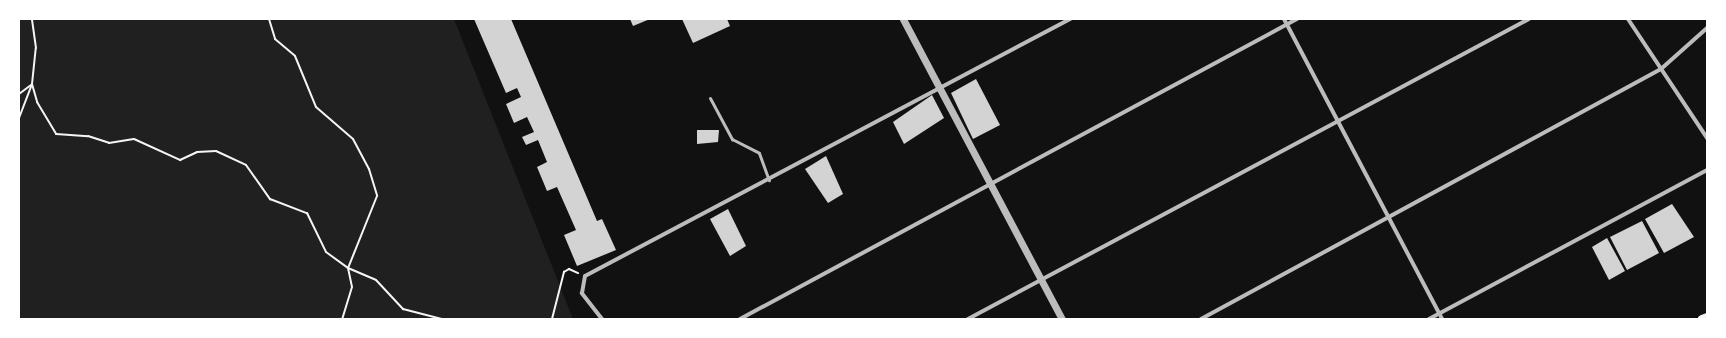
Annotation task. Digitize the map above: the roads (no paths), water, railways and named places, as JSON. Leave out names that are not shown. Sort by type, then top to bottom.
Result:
[{"type":"main road","points":[[1702,319],[1707,316]]},
{"type":"street","points":[[903,19],[1062,319]]},
{"type":"street","points":[[602,319],[582,293],[585,276],[941,90],[1070,19]]},
{"type":"street","points":[[1284,19],[1442,319]]},
{"type":"street","points":[[740,319],[1297,19]]},
{"type":"street","points":[[968,319],[1339,123],[1529,19]]},
{"type":"street","points":[[1628,19],[1707,138]]},
{"type":"street","points":[[1201,319],[1661,69],[1707,28]]},
{"type":"street","points":[[1429,319],[1707,170]]},
{"type":"lane","points":[[710,98],[732,139],[759,153],[769,180]]}]
